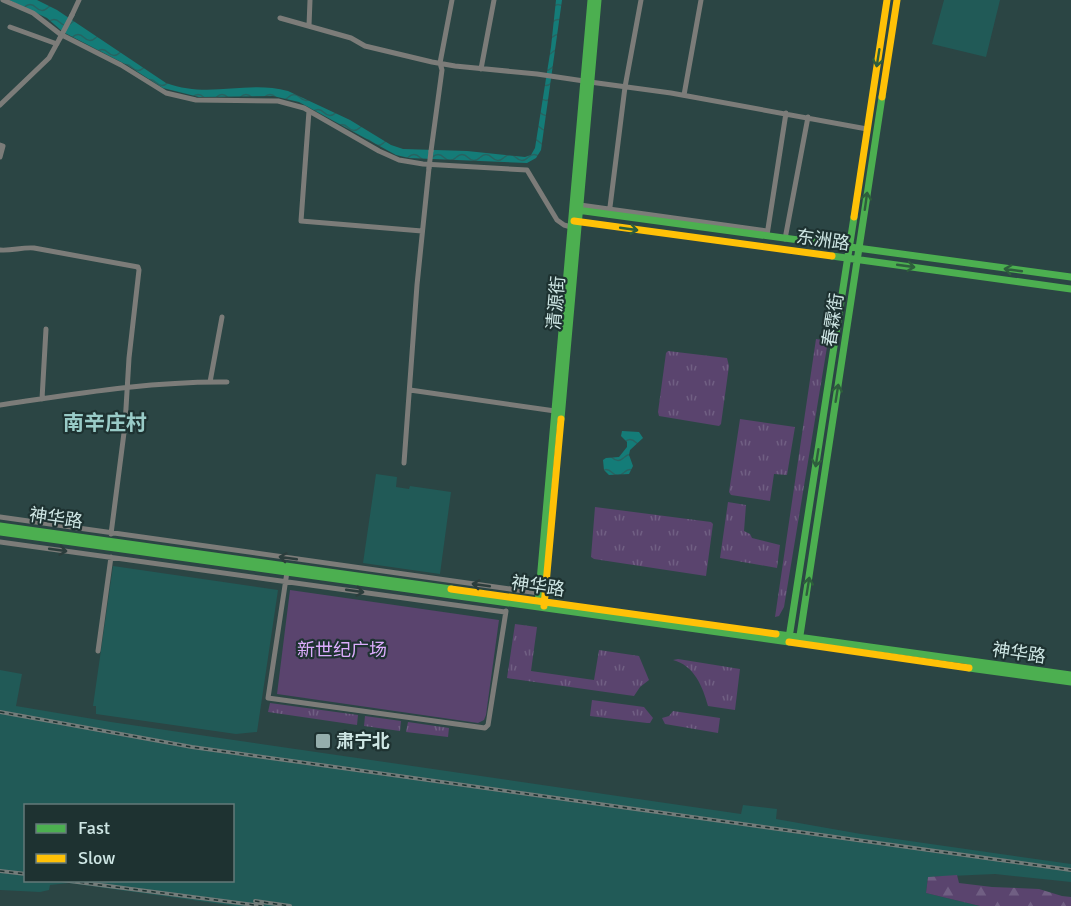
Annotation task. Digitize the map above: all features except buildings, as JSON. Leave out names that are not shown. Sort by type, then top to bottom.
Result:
[{"type":"main road","name":"清源街","points":[[541,605],[539,592],[555,411],[577,209],[591,0]]},
{"type":"main road","name":"清源街","points":[[587,82],[598,0]]},
{"type":"main road","name":"春霖街","points":[[789,639],[886,0]]},
{"type":"main road","name":"春霖街","points":[[799,641],[897,0]]},
{"type":"main road","name":"东洲路","points":[[577,209],[1071,278]]},
{"type":"main road","name":"清源街","points":[[541,605],[574,223]]},
{"type":"main road","name":"东洲路","points":[[574,223],[1071,289]]},
{"type":"main road","name":"神华路","points":[[0,526],[789,639],[1071,682]]},
{"type":"main road","name":"神华路","points":[[0,532],[507,603],[541,605]]},
{"type":"main road","name":"神华路","points":[[799,641],[1071,675]]},
{"type":"street","points":[[3,0],[33,13],[60,34],[121,65],[166,93],[196,100],[278,101],[294,104],[399,160],[423,164],[527,170],[557,220],[564,225],[574,223]]},
{"type":"street","points":[[0,105],[49,58],[79,0]]},
{"type":"street","points":[[309,26],[310,0]]},
{"type":"street","points":[[404,463],[422,231],[442,70],[440,63],[452,0]]},
{"type":"street","points":[[481,69],[494,0]]},
{"type":"street","points":[[610,212],[626,87],[641,0]]},
{"type":"street","points":[[684,95],[701,0]]},
{"type":"street","points":[[280,18],[351,38],[375,49],[440,63],[546,75],[684,95],[867,129]]},
{"type":"street","points":[[10,27],[58,41]]},
{"type":"street","points":[[309,111],[301,221],[422,231]]},
{"type":"street","points":[[767,234],[786,113]]},
{"type":"street","points":[[784,239],[808,117]]},
{"type":"street","points":[[0,145],[3,146],[0,157]]},
{"type":"street","points":[[0,250],[34,248],[138,267],[139,282],[125,424],[110,541]]},
{"type":"street","points":[[210,382],[222,317]]},
{"type":"street","points":[[42,399],[45,329]]},
{"type":"street","points":[[0,405],[127,387],[227,382]]},
{"type":"street","points":[[410,390],[555,411]]},
{"type":"street","points":[[0,517],[539,592]]},
{"type":"street","points":[[0,542],[505,612]]},
{"type":"street","points":[[98,651],[111,557]]},
{"type":"street","points":[[287,572],[268,698],[480,729],[488,725],[507,603]]},
{"type":"shaded area","points":[[944,0],[1000,0],[986,57],[932,44]]},
{"type":"shaded area","points":[[376,474],[397,477],[396,487],[409,489],[410,486],[451,492],[440,574],[363,563]]},
{"type":"shaded area","points":[[113,566],[278,590],[257,732],[236,734],[96,714],[96,706],[93,706]]},
{"type":"shaded area","points":[[0,670],[22,674],[16,706],[111,722],[741,814],[743,805],[777,809],[776,819],[861,834],[1071,864],[1071,882],[995,874],[928,877],[926,893],[980,906],[236,906],[69,883],[50,885],[49,890],[40,892],[0,890]]},
{"type":"green space","points":[[816,339],[828,341],[784,607],[779,616],[775,617]]},
{"type":"green space","points":[[668,351],[727,358],[729,366],[719,426],[659,416]]},
{"type":"green space","points":[[740,419],[795,427],[787,475],[774,474],[770,501],[731,495],[729,492]]},
{"type":"green space","points":[[728,502],[746,505],[744,531],[752,538],[780,545],[777,568],[720,558]]},
{"type":"green space","points":[[595,507],[711,522],[713,524],[706,576],[594,559],[591,557]]},
{"type":"green space","name":"新世纪广场","points":[[290,590],[499,620],[484,720],[478,723],[277,694]]},
{"type":"green space","points":[[515,624],[537,627],[531,671],[594,680],[599,650],[639,656],[649,680],[634,696],[507,678]]},
{"type":"green space","points":[[673,660],[740,669],[735,710],[708,706],[692,672]]},
{"type":"green space","points":[[592,700],[644,707],[653,718],[650,723],[647,723],[590,716]]},
{"type":"green space","points":[[270,703],[358,715],[357,725],[268,712]]},
{"type":"green space","points":[[673,711],[720,718],[718,733],[665,724],[662,718],[669,716]]},
{"type":"green space","points":[[365,716],[401,721],[400,731],[364,726]]},
{"type":"green space","points":[[408,722],[449,728],[448,737],[406,732]]},
{"type":"green space","points":[[957,875],[959,883],[1039,889],[1071,897],[1071,906],[980,906],[926,893],[928,877]]},
{"type":"water","points":[[9,0],[37,0],[57,10],[166,83],[212,90],[257,87],[288,91],[350,120],[391,145],[403,149],[467,151],[525,157],[531,155],[535,148],[556,0],[562,0],[541,150],[536,158],[527,163],[409,158],[396,155],[299,102],[273,96],[199,97],[163,88],[127,65],[63,32],[47,18]]},
{"type":"water","points":[[622,431],[639,432],[643,438],[630,450],[629,455],[633,466],[629,474],[609,475],[604,470],[603,460],[619,457],[627,447],[627,442],[621,436]]},
{"type":"railway","points":[[0,712],[192,747],[1071,870]]},
{"type":"railway","points":[[0,871],[24,874]]},
{"type":"railway","points":[[77,882],[262,906]]},
{"type":"railway","points":[[255,901],[290,906]]},
{"type":"traffic: fast","points":[[538,604],[591,0]]},
{"type":"traffic: fast","points":[[561,419],[598,0]]},
{"type":"traffic: fast","points":[[799,642],[882,97]]},
{"type":"traffic: fast","points":[[577,210],[1071,277]]},
{"type":"traffic: fast","points":[[789,638],[854,217]]},
{"type":"traffic: fast","points":[[832,256],[1071,289]]},
{"type":"traffic: fast","points":[[0,526],[451,589]]},
{"type":"traffic: fast","points":[[0,532],[789,642]]},
{"type":"traffic: fast","points":[[776,634],[1071,675]]},
{"type":"traffic: fast","points":[[969,668],[1071,682]]},
{"type":"traffic: slow","points":[[854,217],[887,0]]},
{"type":"traffic: slow","points":[[882,97],[897,0]]},
{"type":"traffic: slow","points":[[574,221],[832,256]]},
{"type":"traffic: slow","points":[[544,606],[561,419]]},
{"type":"traffic: slow","points":[[451,589],[776,634]]},
{"type":"traffic: slow","points":[[789,642],[969,668]]},
{"type":"place","name":"肃宁北","points":[[323,741]]},
{"type":"district","name":"南辛庄村","points":[[105,423]]}]
